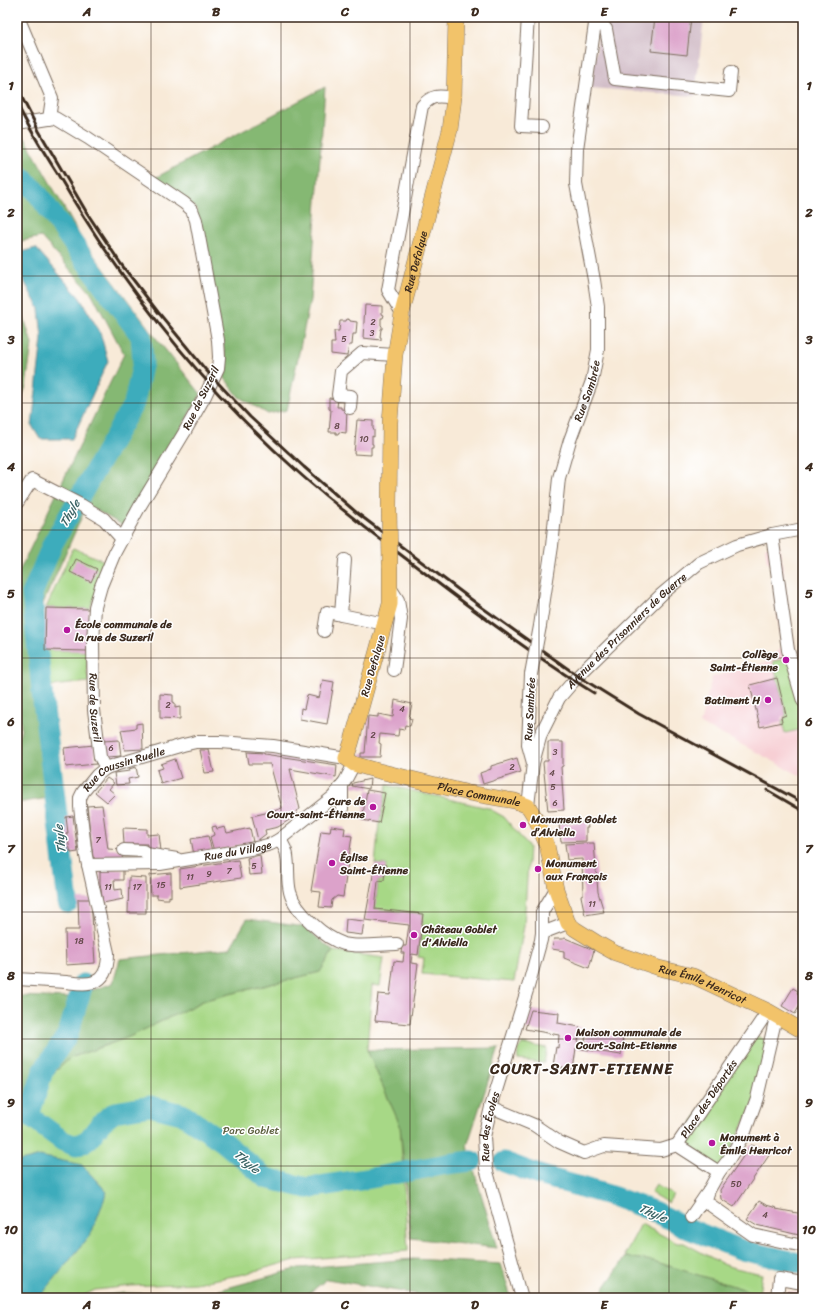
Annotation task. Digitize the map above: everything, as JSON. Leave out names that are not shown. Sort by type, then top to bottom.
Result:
[{"type":"main road","name":"Rue Defalque","points":[[350,761],[351,744],[390,604],[390,422],[395,355],[402,313],[450,130],[454,98],[456,17]]},
{"type":"main road","name":"Place Communale","points":[[350,761],[469,793],[516,801],[528,806],[536,819],[547,845],[556,890],[568,922]]},
{"type":"main road","name":"Rue Émile Henricot","points":[[568,922],[575,929],[615,953],[659,968],[692,976],[772,1014],[803,1031]]},
{"type":"street","points":[[18,17],[52,98],[49,119]]},
{"type":"street","points":[[528,17],[521,126],[542,127]]},
{"type":"street","points":[[596,17],[606,28],[614,79],[729,92],[732,72]]},
{"type":"street","name":"Rue Sambrée","points":[[533,763],[528,745],[531,674],[552,546],[559,478],[570,440],[592,381],[598,350],[598,307],[576,184],[577,149],[596,17]]},
{"type":"street","points":[[402,313],[388,290],[422,106],[428,99],[439,96],[454,98]]},
{"type":"street","name":"Rue de Suzeril","points":[[17,124],[54,118],[88,138],[192,210],[196,220],[218,340],[218,368],[184,433],[122,539],[101,586],[95,607],[93,643],[94,710],[100,757],[106,768]]},
{"type":"street","points":[[350,408],[351,396],[338,395],[341,371],[362,353],[395,355]]},
{"type":"street","points":[[17,503],[32,480],[81,505],[104,519],[122,539]]},
{"type":"street","name":"Avenue des Prisonniers de Guerre","points":[[528,806],[533,763],[541,734],[559,698],[578,676],[662,594],[699,563],[737,545],[772,535],[803,529]]},
{"type":"street","points":[[772,535],[788,650],[803,701]]},
{"type":"street","points":[[342,615],[345,560]]},
{"type":"street","points":[[390,589],[398,600],[401,619],[394,670]]},
{"type":"street","points":[[324,631],[327,612],[385,624]]},
{"type":"street","name":"Rue Coussin Ruelle","points":[[17,980],[79,983],[94,982],[101,978],[106,972],[108,966],[108,953],[86,856],[80,814],[80,798],[96,775],[106,768],[183,745],[202,742],[273,746],[350,761]]},
{"type":"street","name":"Rue du Village","points":[[88,865],[154,865],[184,861],[271,844],[280,839],[326,803],[342,785],[350,761]]},
{"type":"street","points":[[342,785],[342,809]]},
{"type":"street","points":[[280,839],[287,854],[290,893],[299,910],[311,922],[325,933],[345,944],[397,944]]},
{"type":"street","points":[[124,850],[143,850],[146,854],[165,856],[184,861]]},
{"type":"street","points":[[556,890],[542,912],[542,933],[568,922]]},
{"type":"street","name":"Rue des Écoles","points":[[522,1298],[486,1168],[484,1137],[491,1108],[528,988],[542,933]]},
{"type":"street","points":[[691,1217],[744,1134],[757,1098],[772,1014]]},
{"type":"street","name":"Place des Déportés","points":[[719,1172],[677,1145],[772,1014]]},
{"type":"street","points":[[491,1108],[534,1125],[559,1142],[584,1153],[604,1146],[661,1150],[677,1145]]},
{"type":"street","points":[[706,1195],[706,1199],[709,1204],[753,1235],[803,1246]]},
{"type":"street","points":[[778,1297],[779,1279],[803,1283]]},
{"type":"shaded area","points":[[601,17],[704,17],[695,96],[591,88]]},
{"type":"shaded area","name":"Collège Saint-Étienne","points":[[779,543],[796,657],[803,656],[803,777],[700,724],[712,677],[766,662],[782,647],[770,562],[767,562],[765,547]]},
{"type":"green space","points":[[325,87],[310,300],[287,410],[268,414],[239,397],[224,377],[228,369],[196,208],[155,178]]},
{"type":"green space","points":[[17,132],[25,138],[81,238],[156,338],[201,394],[124,526],[87,505],[42,606],[40,664],[61,796],[17,803],[17,745],[21,729],[19,684],[17,677],[17,576],[124,354],[92,294],[41,237],[17,242]]},
{"type":"green space","points":[[17,295],[32,344],[26,386],[17,412]]},
{"type":"green space","points":[[73,548],[109,563],[90,608],[46,608]]},
{"type":"green space","points":[[45,650],[87,651],[87,671],[89,682],[50,686]]},
{"type":"green space","points":[[803,656],[803,729],[785,733],[782,722],[786,715],[773,661]]},
{"type":"green space","points":[[387,785],[488,808],[504,817],[529,847],[524,926],[514,982],[422,974],[424,958],[418,957],[423,914],[375,909],[378,881],[384,880],[386,865],[375,864],[379,823]]},
{"type":"green space","points":[[247,919],[305,927],[333,951],[320,972],[205,1000],[129,1037],[70,1058],[17,1107],[17,996],[70,998],[113,983],[120,959],[230,948]]},
{"type":"green space","name":"Parc Goblet","points":[[333,951],[384,958],[380,986],[372,985],[367,1050],[400,1125],[408,1251],[295,1260],[244,1274],[196,1283],[131,1286],[95,1290],[79,1298],[17,1298],[17,1107],[70,1058],[129,1037],[205,1000],[320,972]]},
{"type":"green space","points":[[752,1034],[770,1042],[757,1098],[719,1172],[677,1145]]},
{"type":"green space","points":[[522,1044],[547,1048],[544,1063],[518,1060],[518,1052]]},
{"type":"green space","points":[[499,1048],[467,1146],[497,1248],[411,1238],[400,1125],[367,1050]]},
{"type":"green space","points":[[656,1185],[673,1195],[668,1203],[651,1193]]},
{"type":"green space","points":[[641,1224],[677,1243],[684,1243],[723,1264],[762,1274],[759,1294],[653,1261],[626,1257],[625,1254]]},
{"type":"green space","points":[[626,1257],[653,1261],[759,1294],[758,1298],[597,1298]]},
{"type":"green space","points":[[413,1259],[501,1264],[511,1298],[439,1298],[327,1279],[303,1298],[79,1298],[124,1293],[198,1296],[299,1268]]},
{"type":"water","points":[[36,248],[80,298],[100,332],[108,361],[72,439],[40,439],[32,426],[42,338],[39,309],[17,268],[17,253]]},
{"type":"water","points":[[40,1156],[82,1165],[107,1192],[91,1234],[39,1298],[17,1298],[17,1162]]},
{"type":"building","points":[[655,17],[691,17],[687,55],[651,51]]},
{"type":"building","points":[[365,305],[382,306],[382,314],[384,315],[383,318],[381,318],[381,340],[363,338]]},
{"type":"building","points":[[347,319],[357,322],[356,334],[353,334],[352,345],[349,345],[347,356],[331,354],[331,343],[335,343],[334,331],[339,331],[340,321],[346,321]]},
{"type":"building","points":[[329,398],[338,399],[337,407],[347,410],[346,433],[339,432],[336,434],[336,432],[329,432],[331,410],[329,409]]},
{"type":"building","points":[[357,420],[373,421],[374,437],[372,436],[373,447],[371,447],[371,455],[354,454]]},
{"type":"building","points":[[76,559],[97,569],[91,582],[70,572]]},
{"type":"building","points":[[46,608],[89,609],[87,651],[45,650]]},
{"type":"building","name":"Batiment H","points":[[777,678],[786,715],[781,717],[782,722],[760,727],[750,685]]},
{"type":"building","points":[[323,680],[334,682],[327,724],[300,719],[301,708],[304,709],[307,695],[319,698]]},
{"type":"building","points":[[160,694],[173,695],[175,708],[180,707],[180,719],[160,718]]},
{"type":"building","points":[[395,700],[412,704],[409,718],[412,719],[410,726],[405,725],[404,730],[399,729],[398,736],[380,734],[380,757],[361,757],[361,753],[365,753],[368,716],[378,717],[378,714],[393,717]]},
{"type":"building","points":[[142,723],[143,749],[125,750],[121,730],[136,728],[136,724]]},
{"type":"building","points":[[119,740],[121,756],[107,757],[104,755],[102,741]]},
{"type":"building","points":[[548,742],[563,742],[563,766],[561,767],[564,810],[548,811],[543,763],[544,761],[548,761]]},
{"type":"building","points":[[94,745],[96,764],[66,767],[64,748]]},
{"type":"building","points":[[200,750],[209,750],[214,772],[205,773]]},
{"type":"building","points":[[247,752],[264,753],[337,765],[336,777],[290,769],[300,809],[296,811],[297,814],[292,815],[292,818],[278,827],[265,830],[266,834],[258,840],[252,816],[282,808],[270,764],[249,764]]},
{"type":"building","points":[[517,758],[521,772],[483,784],[480,773],[491,769],[491,766]]},
{"type":"building","points":[[175,759],[181,778],[161,784],[157,770],[163,768],[161,764]]},
{"type":"building","points":[[136,767],[138,777],[128,779],[129,784],[116,785],[114,773],[130,771],[129,769]]},
{"type":"building","points":[[107,778],[114,783],[109,789],[115,794],[107,802],[95,792]]},
{"type":"building","points":[[370,779],[369,789],[352,786],[353,783]]},
{"type":"building","name":"Cure de Court-saint-Étienne","points":[[367,790],[385,793],[379,823],[362,820]]},
{"type":"building","points":[[102,805],[108,849],[123,850],[122,860],[96,859],[93,857],[87,806]]},
{"type":"building","points":[[73,816],[78,852],[71,853],[66,833],[68,833],[66,817]]},
{"type":"building","points":[[587,822],[588,828],[586,828],[586,841],[561,842],[559,824]]},
{"type":"building","points":[[216,826],[217,829],[225,827],[227,833],[250,828],[253,842],[214,851],[210,837],[214,835],[212,827]]},
{"type":"building","name":"Église Saint-Étienne","points":[[331,826],[345,828],[344,835],[352,836],[343,897],[337,896],[332,900],[331,908],[319,907],[321,892],[311,891],[321,831],[330,832]]},
{"type":"building","points":[[123,828],[147,829],[147,835],[159,834],[161,851],[147,849],[147,844],[124,844]]},
{"type":"building","points":[[208,836],[212,851],[194,855],[191,839]]},
{"type":"building","points":[[594,843],[598,892],[604,912],[585,915],[581,896],[583,895],[582,859],[567,860],[565,844]]},
{"type":"building","points":[[260,855],[262,874],[249,875],[247,858]]},
{"type":"building","points":[[238,860],[241,878],[180,887],[180,869]]},
{"type":"building","name":"Château Goblet d'Alviella","points":[[375,864],[386,865],[384,880],[378,881],[375,909],[423,914],[418,955],[412,954],[411,963],[418,964],[410,1024],[375,1021],[378,994],[390,995],[394,961],[403,962],[404,953],[401,953],[402,946],[406,946],[409,925],[365,920]]},
{"type":"building","points":[[100,868],[123,870],[123,880],[114,880],[115,890],[122,889],[123,899],[103,903],[100,883]]},
{"type":"building","points":[[171,873],[171,897],[169,896],[169,899],[164,899],[157,898],[157,895],[151,895],[150,875]]},
{"type":"building","points":[[129,877],[146,878],[146,913],[128,913]]},
{"type":"building","points":[[78,899],[91,899],[95,963],[66,965],[65,930],[79,930]]},
{"type":"building","points":[[346,919],[364,921],[362,935],[345,933]]},
{"type":"building","points":[[565,938],[594,950],[589,968],[564,958],[564,951],[552,949],[554,939]]},
{"type":"building","points":[[793,988],[798,991],[797,993],[803,996],[803,1000],[795,1014],[782,1006]]},
{"type":"building","name":"Maison communale de Court-Saint-Etienne","points":[[531,1010],[559,1013],[558,1023],[580,1027],[578,1042],[585,1043],[586,1031],[623,1036],[621,1055],[576,1048],[573,1070],[553,1066],[556,1047],[558,1048],[559,1035],[525,1029]]},
{"type":"building","points":[[751,1145],[772,1151],[734,1207],[721,1199],[720,1190]]},
{"type":"building","points":[[759,1201],[777,1208],[776,1209],[803,1214],[803,1236],[757,1225],[747,1219]]},
{"type":"building","points":[[787,1292],[803,1293],[803,1298],[787,1298]]},
{"type":"waterway","name":"Thyle","points":[[17,173],[35,190],[141,336],[143,362],[134,403],[53,543],[32,594],[43,701],[68,903]]},
{"type":"waterway","name":"Thyle","points":[[83,984],[68,1034],[43,1071],[29,1116],[63,1141],[76,1146],[88,1140],[102,1122],[115,1112],[150,1106],[182,1114],[222,1141],[266,1178],[307,1188],[472,1161]]},
{"type":"waterway","points":[[17,1117],[29,1116]]},
{"type":"waterway","name":"Thyle","points":[[504,1162],[539,1175],[612,1196],[653,1211],[689,1229],[742,1250],[803,1264]]},
{"type":"railway","points":[[17,88],[39,131],[87,213],[121,264],[205,369],[250,417],[304,467],[357,513],[480,606],[578,676],[639,714],[803,803]]},
{"type":"railway","points":[[17,104],[41,148],[109,255],[166,332],[229,405],[298,472],[345,512],[488,621],[530,651],[594,693]]},
{"type":"railway","points":[[767,790],[803,811]]},
{"type":"place","name":"École communale de la rue de Suzeril","points":[[67,630]]},
{"type":"place","name":"Collège Saint-Étienne","points":[[786,660]]},
{"type":"place","name":"Batiment H","points":[[768,700]]},
{"type":"place","name":"Cure de Court-saint-Étienne","points":[[373,807]]},
{"type":"place","name":"Monument Goblet d’Alviella","points":[[523,825]]},
{"type":"place","name":"Église Saint-Étienne","points":[[332,863]]},
{"type":"place","name":"Monument aux Français","points":[[538,869]]},
{"type":"place","name":"Château Goblet d'Alviella","points":[[414,935]]},
{"type":"place","name":"Maison communale de Court-Saint-Etienne","points":[[568,1038]]},
{"type":"place","name":"Monument à Émile Henricot","points":[[712,1143]]},
{"type":"district","name":"COURT-SAINT-ETIENNE","points":[[582,1069]]}]
